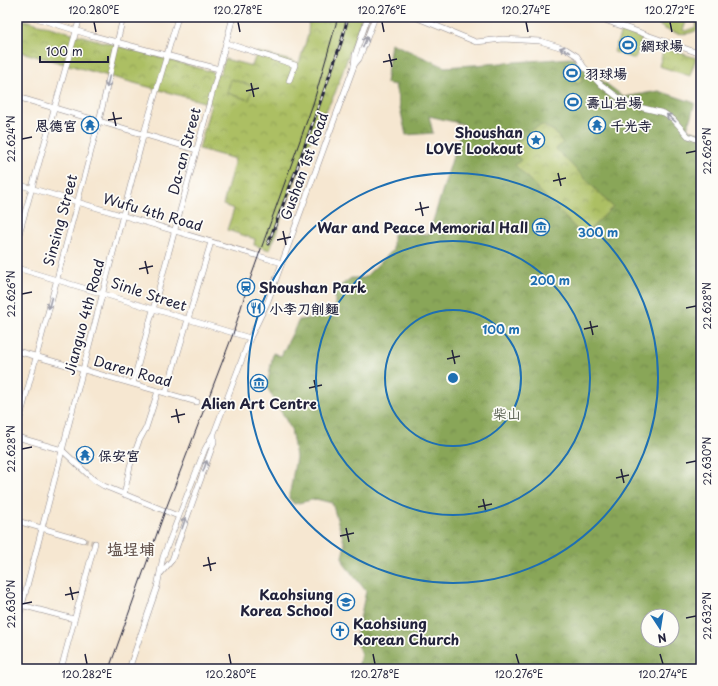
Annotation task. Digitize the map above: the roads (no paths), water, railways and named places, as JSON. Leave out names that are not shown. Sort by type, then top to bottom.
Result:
[{"type":"street","points":[[33,17],[77,31],[219,69]]},
{"type":"street","points":[[17,241],[80,17]]},
{"type":"street","name":"Sinsing Street","points":[[17,429],[99,121],[123,17]]},
{"type":"street","name":"Jianguo 4th Road","points":[[17,625],[20,604],[43,528],[82,369],[144,134],[178,17]]},
{"type":"street","name":"Da-an Street","points":[[133,384],[233,17]]},
{"type":"street","name":"Gushan 1st Road","points":[[160,574],[163,557],[178,516],[214,433],[250,338],[268,301],[354,66],[355,55],[368,17]]},
{"type":"street","points":[[354,66],[359,59],[375,17]]},
{"type":"street","points":[[415,17],[476,42],[503,39],[540,41],[566,50],[577,56],[584,67],[599,83],[620,98],[639,107],[664,113],[673,119],[688,136],[701,142]]},
{"type":"street","points":[[596,17],[701,54]]},
{"type":"street","points":[[615,24],[618,17]]},
{"type":"street","points":[[226,43],[295,65],[290,81]]},
{"type":"street","points":[[17,97],[197,150]]},
{"type":"street","name":"Wufu 4th Road","points":[[17,184],[282,263]]},
{"type":"street","points":[[166,393],[211,242]]},
{"type":"street","name":"Sinle Street","points":[[17,268],[103,292],[188,320],[250,338]]},
{"type":"street","name":"Daren Road","points":[[17,351],[196,402]]},
{"type":"street","points":[[124,495],[132,460],[139,441],[146,428],[158,391]]},
{"type":"street","name":"Gushan 1st Road","points":[[160,574],[172,560],[214,442],[214,433]]},
{"type":"street","points":[[17,437],[62,450],[94,480],[124,495],[178,516]]},
{"type":"street","points":[[17,521],[83,540]]},
{"type":"street","points":[[61,669],[95,543]]},
{"type":"street","points":[[129,669],[160,574]]},
{"type":"street","points":[[20,604],[74,619]]},
{"type":"tunnel","points":[[83,540],[95,543]]},
{"type":"tram line","points":[[109,669],[165,511],[233,334],[247,288],[313,104],[338,17]]},
{"type":"railway","points":[[268,244],[297,168],[342,40],[348,17]]},
{"type":"place","name":"網球場","points":[[628,45]]},
{"type":"place","name":"羽球場","points":[[572,73]]},
{"type":"place","name":"壽山岩場","points":[[573,102]]},
{"type":"place","name":"恩德宮","points":[[90,125]]},
{"type":"place","name":"千光寺","points":[[597,125]]},
{"type":"place","name":"Shoushan LOVE Lookout","points":[[536,140]]},
{"type":"place","name":"War and Peace Memorial Hall","points":[[541,227]]},
{"type":"place","name":"Shoushan Park","points":[[246,287]]},
{"type":"place","name":"小李刀削麵","points":[[256,308]]},
{"type":"place","name":"Alien Art Centre","points":[[259,383]]},
{"type":"place","name":"保安宮","points":[[85,455]]},
{"type":"place","name":"Kaohsiung Korea School","points":[[346,602]]},
{"type":"place","name":"Kaohsiung Korean Church","points":[[340,631]]},
{"type":"district","name":"塩埕埔","points":[[131,548]]},
{"type":"park label","name":"柴山","points":[[507,413]]}]
